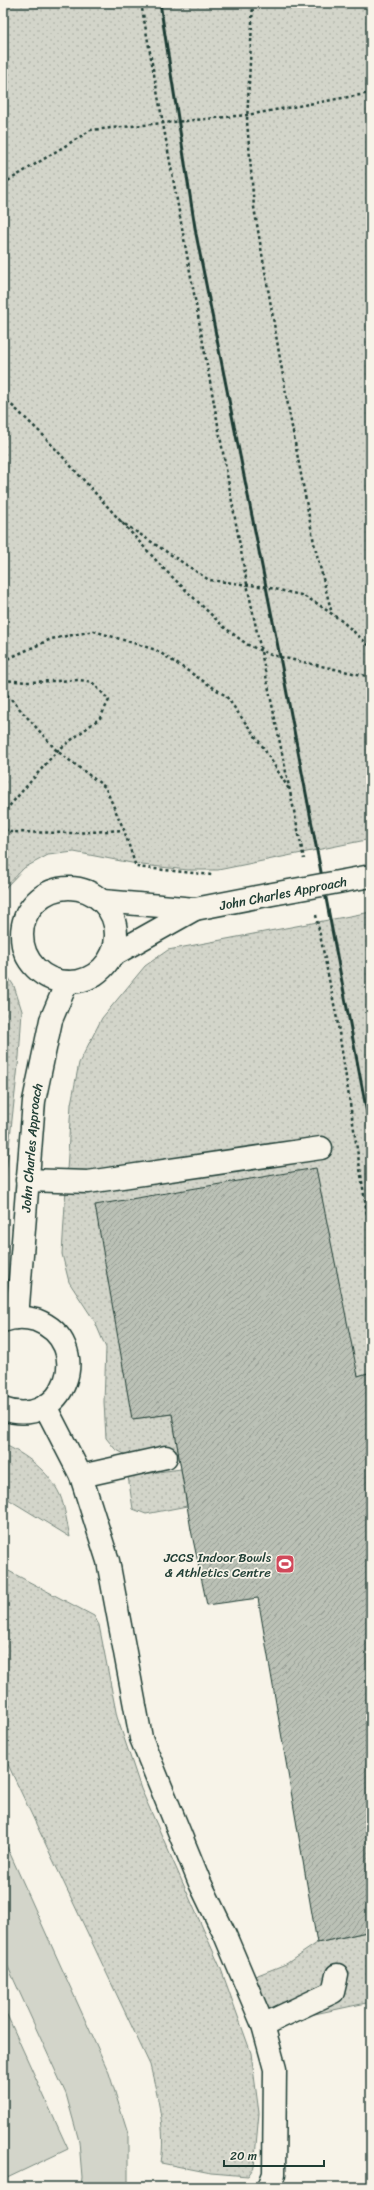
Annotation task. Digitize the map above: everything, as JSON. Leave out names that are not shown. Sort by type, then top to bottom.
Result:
[{"type":"street","name":"John Charles Approach","points":[[103,902],[195,909],[371,876]]},
{"type":"street","name":"John Charles Approach","points":[[113,955],[117,941],[116,927],[112,913],[103,902],[91,893],[76,888],[61,888],[46,893],[34,903],[26,915],[22,930],[22,938],[23,946],[29,960],[39,971],[52,979],[67,982],[84,980],[93,976],[101,970],[113,955],[195,909]]},
{"type":"street","name":"John Charles Approach","points":[[3,1409],[23,1413],[36,1411],[45,1406],[53,1401],[65,1385],[68,1372],[68,1357],[64,1344],[55,1331],[32,1319],[10,1320],[27,1180],[34,1101],[51,1020],[67,982]]},
{"type":"street","points":[[27,1180],[88,1182],[321,1148]]},
{"type":"street","points":[[45,1406],[81,1476],[108,1562],[141,1738],[200,1883],[234,1954],[263,2025],[275,2069],[274,2174],[269,2187]]},
{"type":"street","points":[[81,1476],[166,1457]]},
{"type":"street","points":[[263,2025],[333,1992],[336,1975]]},
{"type":"path","points":[[141,3],[247,584]]},
{"type":"path","points":[[253,3],[248,115],[254,207],[286,395],[314,543],[332,614]]},
{"type":"path","points":[[3,184],[91,130],[248,115],[371,93]]},
{"type":"path","points":[[3,397],[42,434],[118,520],[163,568],[225,628],[248,645],[272,655],[371,677]]},
{"type":"path","points":[[118,520],[209,580],[247,584],[301,595],[332,614],[371,647]]},
{"type":"path","points":[[3,661],[51,639],[94,631],[156,650],[226,696],[263,747],[291,793]]},
{"type":"path","points":[[3,680],[28,682],[80,680],[92,682],[110,700],[100,718],[57,751],[5,811],[3,819]]},
{"type":"path","points":[[3,690],[57,751],[105,787],[124,830],[136,866],[183,873]]},
{"type":"path","points":[[3,822],[7,832],[74,833],[124,830]]},
{"type":"shaded area","points":[[3,3],[371,3],[371,839],[218,870],[188,870],[142,865],[74,852],[48,855],[24,868],[6,887],[3,893]]},
{"type":"shaded area","points":[[371,912],[371,1372],[358,1376],[132,1419],[172,1414],[178,1450],[126,1455],[115,1449],[106,1438],[104,1402],[106,1348],[95,1322],[69,1282],[62,1254],[71,1104],[79,1063],[102,1018],[145,966],[168,950]]},
{"type":"shaded area","points":[[3,969],[14,986],[22,1011],[19,1057],[3,1200]]},
{"type":"shaded area","points":[[3,1444],[28,1458],[50,1478],[62,1500],[70,1537],[3,1496]]},
{"type":"shaded area","points":[[181,1469],[187,1506],[146,1514],[133,1509],[128,1476]]},
{"type":"shaded area","points":[[3,1568],[94,1616],[99,1625],[117,1717],[141,1789],[221,1969],[251,2053],[259,2113],[254,2167],[248,2176],[211,2173],[161,2163],[163,2138],[162,2126],[150,2065],[3,1754]]},
{"type":"shaded area","points":[[3,1838],[109,2073],[128,2134],[128,2187],[81,2187],[82,2177],[79,2141],[66,2094],[3,1956]]},
{"type":"shaded area","points":[[371,1931],[371,2002],[263,2025],[245,1980],[286,1964],[317,1943]]},
{"type":"shaded area","points":[[3,2006],[68,2149],[3,2180]]},
{"type":"building","name":"JCCS Indoor Bowls & Athletics Centre","points":[[316,1168],[358,1376],[371,1372],[371,1931],[317,1943],[258,1598],[207,1605],[191,1530],[172,1414],[132,1419],[95,1205]]},
{"type":"railway","points":[[160,3],[196,234],[280,657],[371,1134]]},
{"type":"place","name":"JCCS Indoor Bowls & Athletics Centre","points":[[285,1564]]}]
